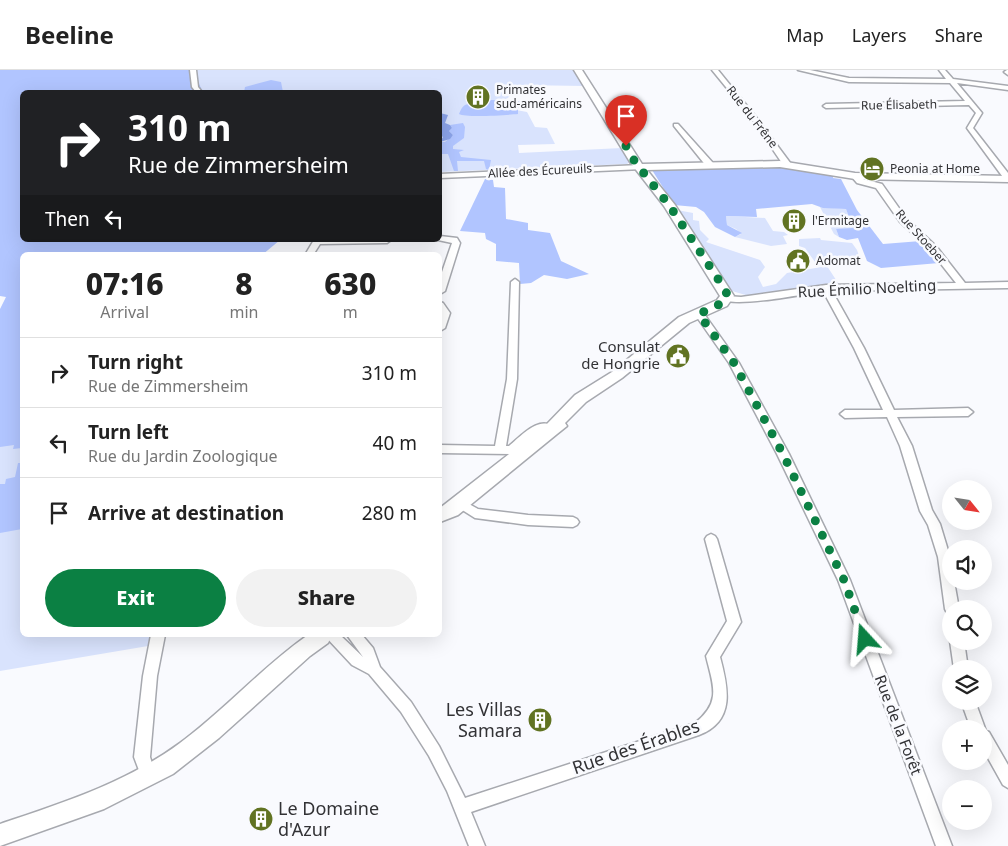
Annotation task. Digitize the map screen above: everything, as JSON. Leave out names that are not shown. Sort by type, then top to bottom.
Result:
[{"type":"main road","points":[[442,523],[449,517],[451,509],[551,430],[566,422],[613,383],[617,375],[684,320],[727,299],[726,291],[669,205],[640,167],[578,70]]},
{"type":"main road","points":[[640,167],[787,164],[854,176],[1008,179]]},
{"type":"main road","points":[[0,836],[111,794],[148,776],[200,741],[317,637]]},
{"type":"street","points":[[193,70],[195,87],[197,90]]},
{"type":"street","name":"Rue du Frêne","points":[[715,70],[754,118],[787,164]]},
{"type":"street","points":[[801,70],[854,80],[954,81],[1008,88]]},
{"type":"street","points":[[942,70],[954,81],[980,114],[970,128],[1008,179]]},
{"type":"street","name":"Rue Élisabeth","points":[[826,106],[971,103]]},
{"type":"street","points":[[676,125],[710,165]]},
{"type":"street","name":"Allée des Écureuils","points":[[442,176],[640,167]]},
{"type":"street","name":"Rue Stoeber","points":[[854,176],[860,181],[879,186],[903,220],[933,248],[963,286]]},
{"type":"street","points":[[442,238],[454,240],[456,243],[442,285]]},
{"type":"street","points":[[500,448],[512,379],[516,282]]},
{"type":"street","name":"Rue Émilio Noelting","points":[[727,299],[741,300],[826,288],[1008,285]]},
{"type":"street","points":[[826,288],[860,348],[906,446],[926,511],[934,524],[944,557],[951,600]]},
{"type":"street","points":[[442,308],[445,313],[442,322]]},
{"type":"street","name":"Rue de la Forêt","points":[[699,314],[734,363],[783,454],[844,580],[944,846]]},
{"type":"street","points":[[845,414],[968,412]]},
{"type":"street","points":[[442,449],[488,451],[500,448],[512,450],[538,428],[545,427],[551,430]]},
{"type":"street","points":[[451,509],[528,520],[573,522]]},
{"type":"street","name":"Rue des Érables","points":[[462,807],[699,728],[714,716],[721,700],[713,656],[734,622],[711,539]]},
{"type":"street","points":[[148,776],[142,757],[150,676],[158,637]]},
{"type":"street","points":[[322,637],[374,670],[406,707],[424,733],[462,807],[477,846]]},
{"type":"street","points":[[356,637],[368,652],[374,670]]},
{"type":"street","points":[[992,751],[1008,780]]},
{"type":"shaded area","points":[[0,70],[197,70],[197,79],[202,90],[20,90],[20,242],[278,242],[266,252],[20,252],[20,448],[13,449],[14,445],[0,447],[0,309],[6,297],[0,296]]},
{"type":"shaded area","points":[[197,70],[574,70],[584,86],[520,85],[505,101],[506,108],[527,112],[535,127],[547,128],[555,144],[518,145],[519,153],[622,148],[630,162],[627,164],[442,172],[442,90],[202,90],[197,79]]},
{"type":"shaded area","points":[[271,80],[281,82],[283,90],[244,90],[245,87]]},
{"type":"shaded area","points":[[491,100],[525,103],[518,108],[518,114],[478,116],[459,114],[465,105],[482,105]]},
{"type":"shaded area","points":[[442,114],[448,115],[445,123],[452,128],[449,131],[453,135],[450,139],[442,141]]},
{"type":"shaded area","points":[[463,123],[465,127],[464,138],[453,146],[453,149],[464,150],[459,152],[461,157],[491,160],[489,170],[486,169],[484,161],[457,161],[458,171],[454,171],[448,154],[442,154],[442,142],[445,142],[453,135],[449,131],[452,128],[450,125]]},
{"type":"shaded area","points":[[799,168],[833,175],[833,178],[841,179],[857,210],[883,244],[921,241],[939,263],[881,268],[867,261],[858,238],[847,240],[839,237],[836,229],[853,228],[846,209],[823,208],[812,204],[756,209],[757,217],[726,216],[727,225],[742,233],[735,237],[715,227],[704,212],[696,207],[674,205],[652,170]]},
{"type":"shaded area","points":[[485,179],[493,180],[494,187],[505,188],[506,219],[528,223],[528,230],[550,233],[561,261],[589,274],[567,279],[544,275],[531,283],[520,284],[519,263],[496,261],[496,244],[486,239],[485,233],[460,231]]},
{"type":"shaded area","points":[[820,207],[846,209],[854,229],[836,229],[839,237],[834,234]]},
{"type":"shaded area","points":[[677,210],[693,213],[693,220],[699,221],[700,230],[709,239],[706,242],[760,260],[765,267],[758,277],[763,287],[776,284],[787,273],[827,266],[840,286],[749,296],[732,291]]},
{"type":"shaded area","points":[[726,216],[765,218],[773,231],[784,232],[788,235],[783,236],[787,244],[771,246],[735,237],[741,234],[736,229],[727,225]]},
{"type":"shaded area","points":[[820,238],[821,240],[852,243],[859,256],[849,262],[842,263],[830,263],[828,260],[815,262],[805,248],[799,246],[799,239]]},
{"type":"shaded area","points":[[20,432],[20,637],[150,637],[148,646],[0,671],[0,434]]},
{"type":"shaded area","points":[[18,463],[20,463],[20,529],[0,533],[0,484],[5,484],[6,479],[15,477]]},
{"type":"place","name":"Primates sud-américains","points":[[478,97]]},
{"type":"place","name":"Peonia at Home","points":[[872,169]]},
{"type":"place","name":"l'Ermitage","points":[[794,221]]},
{"type":"place","name":"Adomat","points":[[798,261]]},
{"type":"place","name":"Consulat de Hongrie","points":[[678,356]]},
{"type":"place","name":"Les Villas Samara","points":[[540,720]]},
{"type":"place","name":"Le Domaine d'Azur","points":[[261,819]]},
{"type":"route","points":[[626,146],[635,162],[669,205],[690,240],[726,291],[727,299],[724,302],[699,314],[705,319],[734,363],[783,454],[844,580],[865,639]]}]
